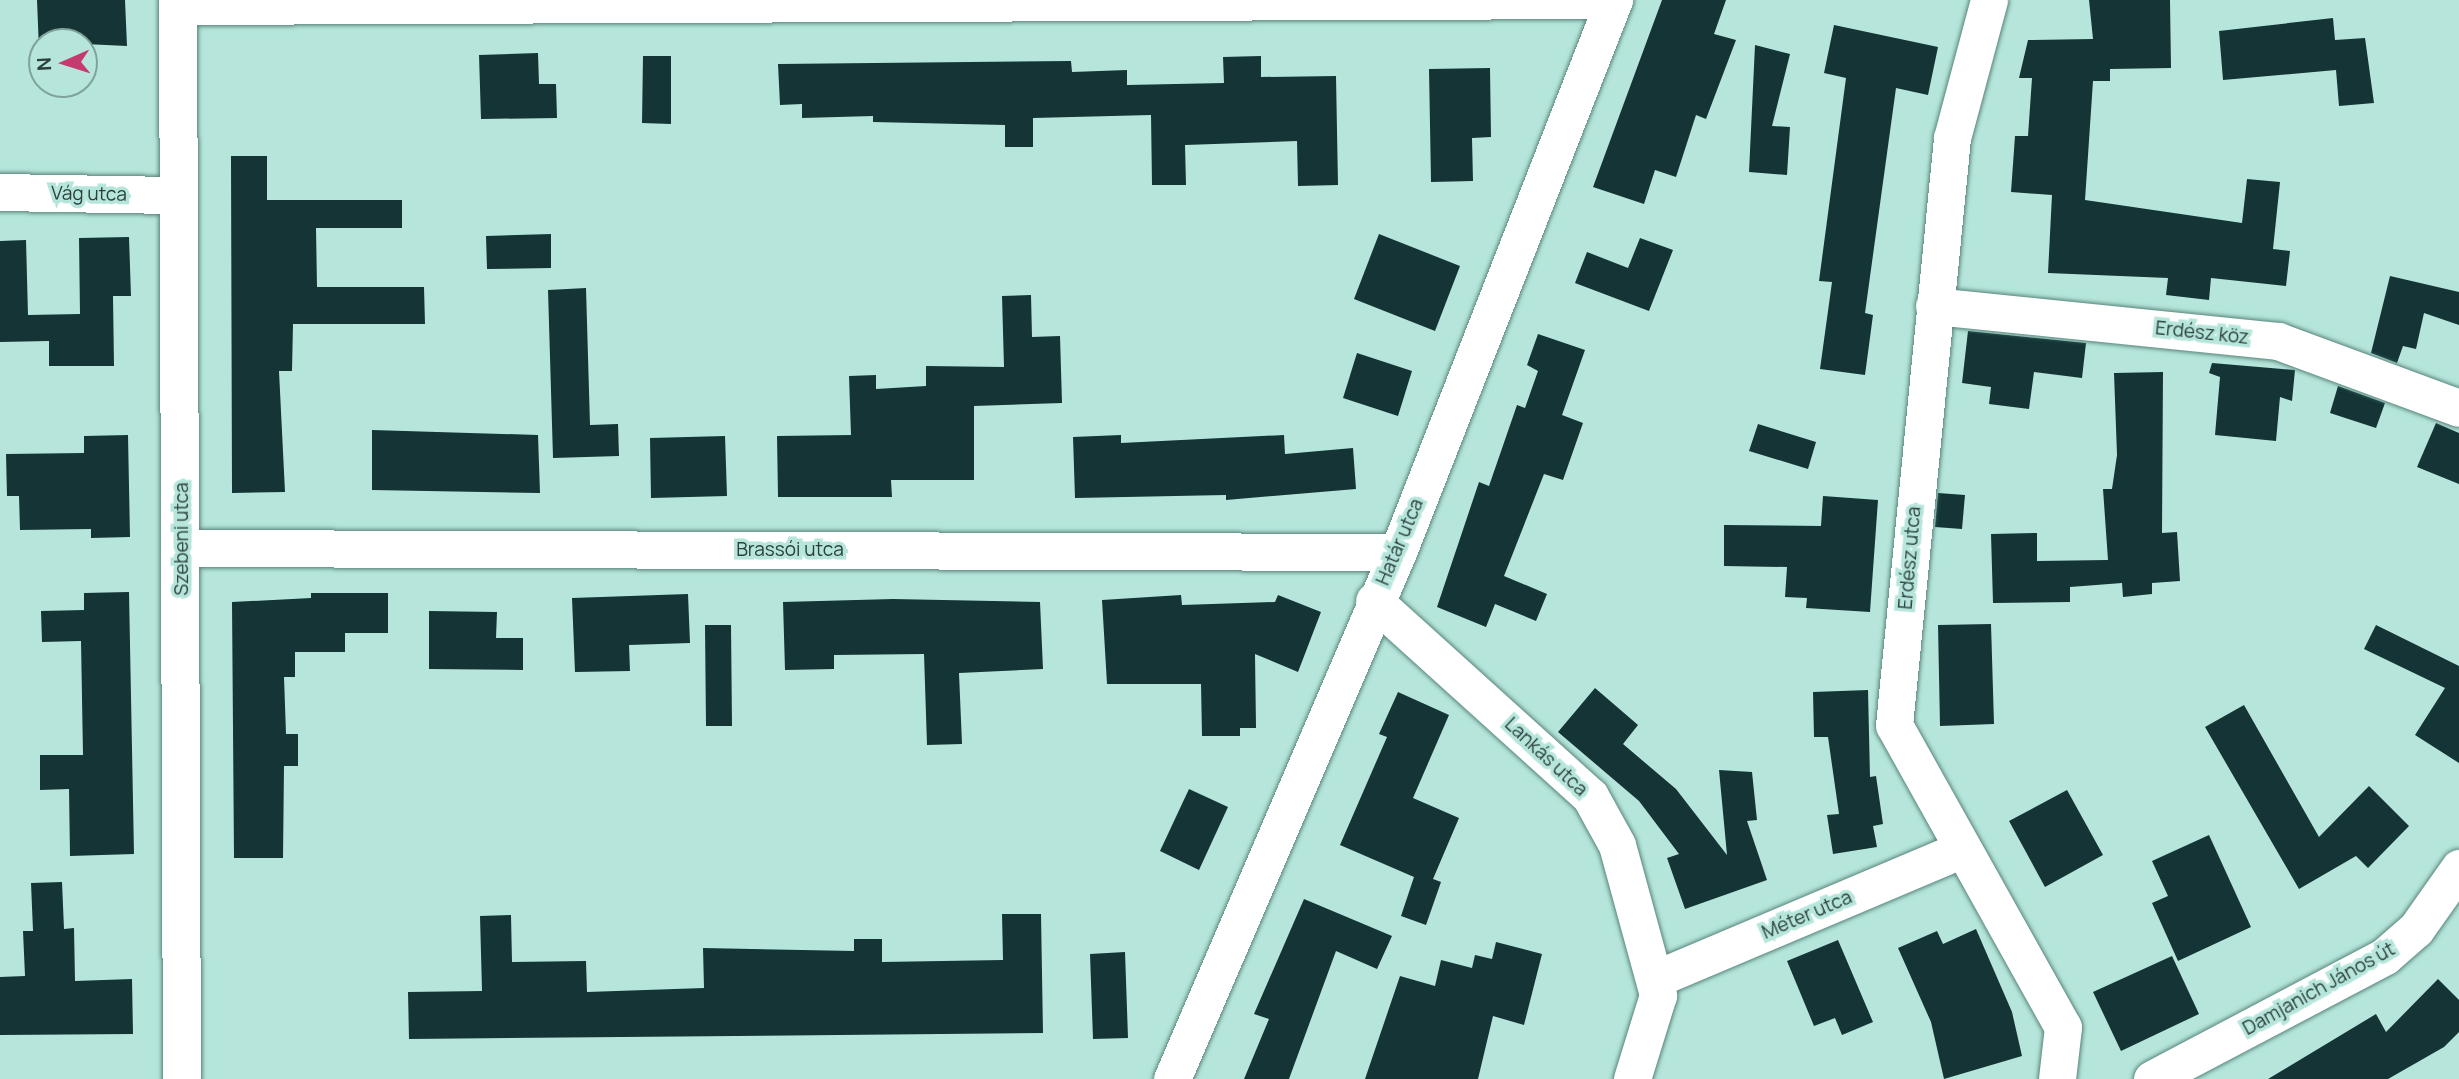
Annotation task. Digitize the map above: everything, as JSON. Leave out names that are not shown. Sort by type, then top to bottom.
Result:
[{"type":"street","points":[[178,3],[1614,0]]},
{"type":"street","name":"Határ utca","points":[[1172,1079],[1374,601],[1398,552],[1614,0]]},
{"type":"street","name":"Erdész utca","points":[[1989,0],[1952,138],[1894,725],[1959,850],[2063,1027],[2057,1079]]},
{"type":"street","name":"Szebeni utca","points":[[178,3],[182,548],[181,1079]]},
{"type":"street","name":"Vág utca","points":[[0,192],[178,195]]},
{"type":"street","name":"Erdész köz","points":[[1934,306],[2278,341],[2459,408]]},
{"type":"street","name":"Brassói utca","points":[[182,548],[1398,552]]},
{"type":"street","name":"Lankás utca","points":[[1374,601],[1590,796],[1617,845],[1658,995],[1632,1079]]},
{"type":"street","name":"Méter utca","points":[[1655,979],[1959,850]]},
{"type":"street","name":"Damjanich János út","points":[[2152,1079],[2385,956],[2416,929],[2459,868]]},
{"type":"building","points":[[37,0],[125,0],[127,46],[98,45],[98,28],[38,28]]},
{"type":"building","points":[[1662,0],[1726,0],[1714,34],[1736,40],[1706,119],[1696,115],[1676,177],[1655,170],[1644,204],[1593,187]]},
{"type":"building","points":[[2089,0],[2170,0],[2171,68],[2110,69],[2110,81],[2093,81],[2085,200],[2242,223],[2247,179],[2280,182],[2273,249],[2290,251],[2286,286],[2211,278],[2209,300],[2166,295],[2168,278],[2048,273],[2052,195],[2011,192],[2015,136],[2028,136],[2032,78],[2019,78],[2028,40],[2093,39]]},
{"type":"building","points":[[2333,18],[2335,40],[2365,38],[2374,103],[2339,106],[2336,70],[2223,80],[2219,31]]},
{"type":"building","points":[[1834,25],[1938,47],[1928,95],[1896,88],[1865,313],[1873,315],[1865,375],[1820,369],[1832,282],[1819,281],[1846,78],[1824,73]]},
{"type":"building","points":[[1755,45],[1790,54],[1772,126],[1790,127],[1787,175],[1749,172]]},
{"type":"building","points":[[538,53],[539,84],[556,84],[557,118],[481,119],[479,55]]},
{"type":"building","points":[[643,56],[671,56],[671,124],[642,123]]},
{"type":"building","points":[[1261,56],[1261,77],[1336,76],[1338,185],[1298,186],[1297,141],[1185,145],[1186,185],[1152,185],[1151,115],[1033,118],[1033,147],[1005,147],[1005,125],[873,122],[873,116],[802,118],[802,104],[780,105],[778,64],[1071,61],[1072,72],[1127,70],[1127,85],[1224,83],[1223,57]]},
{"type":"building","points":[[1490,68],[1491,137],[1472,138],[1473,181],[1431,182],[1429,69]]},
{"type":"building","points":[[231,156],[267,156],[267,200],[402,200],[402,228],[316,228],[317,287],[424,287],[425,324],[293,324],[292,371],[279,371],[285,492],[232,493]]},
{"type":"building","points":[[551,234],[551,268],[487,269],[486,236]]},
{"type":"building","points":[[1379,234],[1460,266],[1435,331],[1354,299]]},
{"type":"building","points":[[129,237],[131,296],[113,296],[114,366],[49,366],[49,341],[0,342],[0,241],[26,240],[28,315],[80,314],[79,238]]},
{"type":"building","points":[[1640,238],[1673,250],[1649,311],[1575,283],[1587,252],[1628,268]]},
{"type":"building","points":[[2390,276],[2459,292],[2459,325],[2424,313],[2416,349],[2403,346],[2397,363],[2371,353]]},
{"type":"building","points":[[586,288],[590,425],[618,424],[619,456],[553,458],[548,290]]},
{"type":"building","points":[[1031,295],[1032,337],[1060,336],[1062,403],[974,406],[974,480],[891,480],[892,497],[778,497],[777,436],[851,435],[849,376],[876,375],[876,389],[926,386],[926,366],[1004,367],[1002,296]]},
{"type":"building","points":[[1968,331],[2086,343],[2082,378],[2034,372],[2029,409],[1989,404],[1991,387],[1962,383]]},
{"type":"building","points":[[1538,334],[1585,350],[1562,415],[1583,423],[1563,480],[1544,474],[1504,576],[1547,594],[1536,621],[1495,604],[1486,627],[1437,607],[1479,482],[1489,486],[1517,405],[1525,408],[1538,371],[1527,365]]},
{"type":"building","points":[[1357,353],[1412,371],[1398,416],[1343,398]]},
{"type":"building","points":[[2212,363],[2295,370],[2292,401],[2280,397],[2276,441],[2215,435],[2220,377],[2209,373]]},
{"type":"building","points":[[2163,372],[2162,533],[2177,532],[2180,581],[2152,583],[2152,594],[2123,597],[2122,583],[2070,587],[2070,602],[1993,603],[1991,534],[2037,533],[2037,561],[2108,560],[2103,489],[2112,489],[2117,455],[2114,373]]},
{"type":"building","points":[[2338,386],[2385,403],[2376,428],[2330,413]]},
{"type":"building","points":[[2436,423],[2459,433],[2459,484],[2417,467]]},
{"type":"building","points":[[1758,424],[1816,442],[1808,469],[1749,451]]},
{"type":"building","points":[[372,430],[538,435],[540,493],[372,490]]},
{"type":"building","points":[[128,435],[130,537],[91,538],[91,529],[20,530],[19,496],[7,496],[6,454],[84,453],[84,436]]},
{"type":"building","points":[[1121,435],[1121,443],[1284,435],[1285,454],[1353,448],[1356,489],[1226,500],[1226,495],[1075,498],[1073,437]]},
{"type":"building","points":[[725,436],[727,496],[651,498],[650,438]]},
{"type":"building","points":[[1938,493],[1965,495],[1962,529],[1935,527]]},
{"type":"building","points":[[1823,496],[1878,500],[1870,612],[1806,608],[1807,598],[1785,597],[1787,567],[1724,566],[1724,525],[1821,526]]},
{"type":"building","points":[[129,592],[134,854],[70,856],[69,789],[40,790],[40,755],[83,755],[81,641],[42,642],[41,611],[84,610],[84,593]]},
{"type":"building","points":[[311,593],[388,593],[388,633],[345,633],[345,652],[295,652],[295,677],[284,677],[286,734],[298,734],[298,766],[284,766],[283,858],[234,858],[232,602],[311,598]]},
{"type":"building","points":[[688,594],[690,643],[629,645],[630,671],[575,672],[572,598]]},
{"type":"building","points":[[1181,595],[1182,605],[1275,602],[1278,595],[1321,612],[1298,672],[1255,654],[1256,728],[1240,728],[1240,736],[1202,736],[1201,684],[1107,684],[1102,600]]},
{"type":"building","points":[[893,599],[1040,602],[1043,669],[959,673],[962,744],[927,745],[924,654],[834,655],[834,669],[785,670],[783,602]]},
{"type":"building","points":[[429,611],[497,612],[496,638],[523,638],[523,670],[429,669]]},
{"type":"building","points":[[1991,624],[1994,724],[1940,726],[1938,625]]},
{"type":"building","points":[[705,625],[731,625],[732,726],[706,726]]},
{"type":"building","points":[[2376,625],[2459,666],[2459,763],[2415,735],[2445,688],[2364,649]]},
{"type":"building","points":[[1595,688],[1638,725],[1623,744],[1676,789],[1727,855],[1719,770],[1752,772],[1757,820],[1747,821],[1767,880],[1685,909],[1667,858],[1679,854],[1639,801],[1558,732]]},
{"type":"building","points":[[1868,690],[1870,777],[1876,776],[1883,824],[1873,826],[1877,847],[1833,854],[1827,815],[1839,814],[1828,737],[1814,737],[1813,692]]},
{"type":"building","points":[[1398,692],[1449,715],[1413,798],[1459,818],[1433,879],[1441,882],[1426,925],[1401,916],[1414,877],[1340,845],[1387,737],[1379,734]]},
{"type":"building","points":[[2244,705],[2319,837],[2369,786],[2409,826],[2368,868],[2356,856],[2299,889],[2205,727]]},
{"type":"building","points":[[1189,789],[1228,807],[1199,870],[1160,851]]},
{"type":"building","points":[[2067,790],[2103,855],[2045,887],[2009,821]]},
{"type":"building","points":[[2209,835],[2251,927],[2178,961],[2152,903],[2168,896],[2152,861]]},
{"type":"building","points":[[62,882],[64,929],[74,928],[75,981],[132,979],[133,1034],[0,1035],[0,977],[25,976],[23,931],[33,931],[31,883]]},
{"type":"building","points":[[1304,899],[1392,936],[1377,969],[1336,951],[1289,1079],[1244,1079],[1269,1019],[1254,1014]]},
{"type":"building","points":[[1002,914],[1041,914],[1043,1033],[409,1039],[408,992],[482,991],[480,916],[511,915],[512,962],[586,961],[587,992],[704,988],[703,948],[854,951],[854,939],[882,939],[882,962],[1003,960]]},
{"type":"building","points":[[1976,929],[2012,1012],[2022,1056],[1944,1079],[1931,1022],[1898,948],[1937,931],[1943,944]]},
{"type":"building","points":[[1838,940],[1873,1022],[1842,1035],[1835,1018],[1814,1026],[1787,961]]},
{"type":"building","points":[[1496,942],[1542,954],[1524,1025],[1493,1016],[1478,1079],[1365,1079],[1400,976],[1435,986],[1441,960],[1472,968],[1475,955],[1492,959]]},
{"type":"building","points":[[1125,952],[1128,1038],[1093,1039],[1090,954]]},
{"type":"building","points":[[2172,956],[2199,1014],[2121,1051],[2093,992]]},
{"type":"building","points":[[2438,979],[2459,1000],[2459,1032],[2444,1047],[2388,1079],[2268,1079],[2376,1014],[2386,1032]]}]
